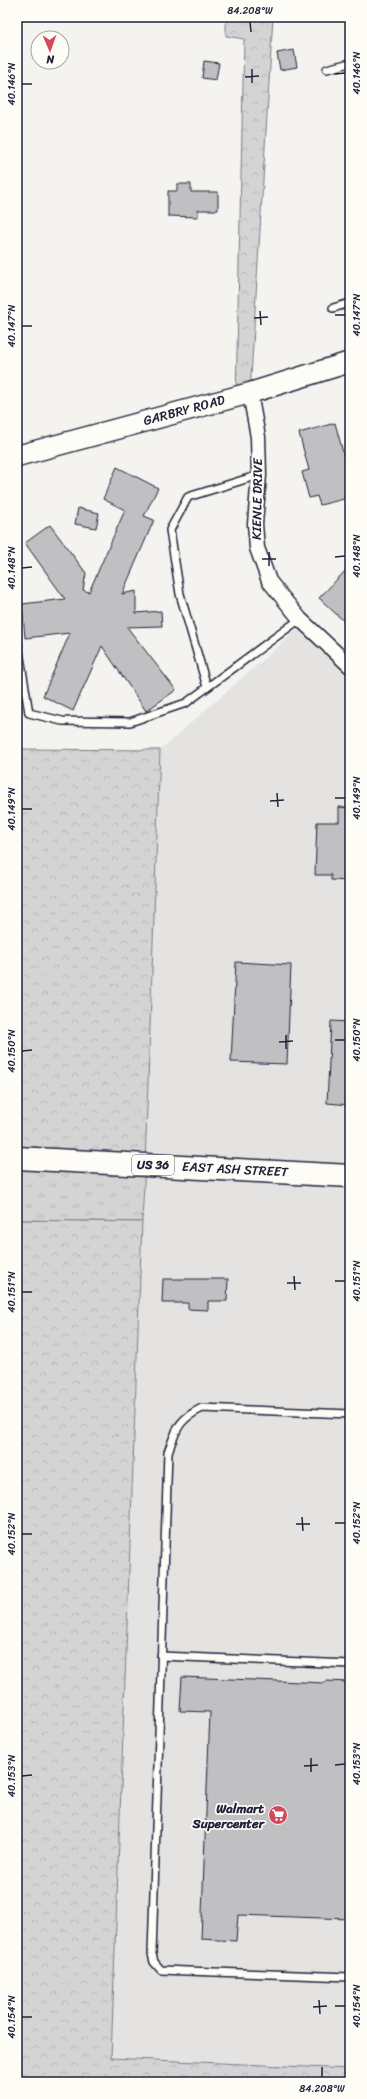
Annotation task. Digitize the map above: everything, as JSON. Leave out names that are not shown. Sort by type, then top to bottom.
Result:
[{"type":"main road","name":"EAST ASH STREET","points":[[17,1158],[350,1176]]},
{"type":"street","name":"GARBRY ROAD","points":[[17,456],[250,393],[350,362]]},
{"type":"street","name":"KIENLE DRIVE","points":[[250,393],[258,437],[259,475],[255,524],[257,548],[269,581],[300,619],[350,666]]},
{"type":"lane","points":[[327,69],[350,63]]},
{"type":"lane","points":[[334,308],[350,303]]},
{"type":"lane","points":[[207,687],[180,594],[170,530],[188,497],[259,475]]},
{"type":"lane","points":[[17,638],[29,713],[62,721],[130,722],[186,703],[300,619]]},
{"type":"lane","points":[[350,1414],[202,1408],[187,1416],[177,1428],[168,1452],[152,1954],[154,1962],[161,1970],[350,1977]]},
{"type":"lane","points":[[161,1656],[350,1664]]},
{"type":"shaded area","points":[[305,623],[350,666],[350,2069],[111,2058],[160,750]]},
{"type":"green space","points":[[226,17],[273,17],[250,393],[236,397],[244,39],[226,36]]},
{"type":"green space","points":[[17,749],[160,750],[145,1164],[17,1158]]},
{"type":"green space","points":[[17,1158],[145,1164],[142,1222],[17,1220]]},
{"type":"green space","points":[[17,1220],[142,1222],[111,2058],[350,2069],[350,2082],[17,2082]]},
{"type":"building","points":[[294,50],[297,67],[280,70],[277,53]]},
{"type":"building","points":[[204,61],[219,63],[216,80],[202,78]]},
{"type":"building","points":[[177,184],[191,184],[191,192],[218,192],[218,210],[198,210],[198,217],[168,216],[168,191],[177,191]]},
{"type":"building","points":[[335,423],[344,456],[350,454],[350,491],[346,492],[348,498],[320,505],[317,496],[309,498],[302,472],[309,470],[299,433]]},
{"type":"building","points":[[117,467],[158,488],[144,516],[154,520],[122,594],[136,591],[136,613],[161,611],[162,626],[127,627],[176,690],[146,711],[102,646],[73,711],[43,696],[70,633],[25,638],[22,604],[65,599],[25,543],[50,525],[86,573],[83,590],[89,592],[125,510],[103,499]]},
{"type":"building","points":[[78,508],[99,513],[96,528],[75,524]]},
{"type":"building","points":[[350,566],[350,627],[319,598]]},
{"type":"building","points":[[339,807],[350,808],[350,881],[331,880],[331,875],[315,875],[317,822],[339,822]]},
{"type":"building","points":[[236,962],[291,965],[287,1064],[231,1062]]},
{"type":"building","points":[[331,1021],[350,1022],[350,1105],[327,1103]]},
{"type":"building","points":[[163,1279],[228,1279],[227,1301],[208,1301],[208,1310],[188,1309],[188,1303],[162,1303]]},
{"type":"building","name":"Walmart Supercenter","points":[[182,1677],[325,1683],[325,1681],[350,1682],[350,1919],[238,1915],[236,1941],[201,1939],[210,1712],[180,1711]]},
{"type":"place","name":"Walmart Supercenter","points":[[278,1815]]}]
